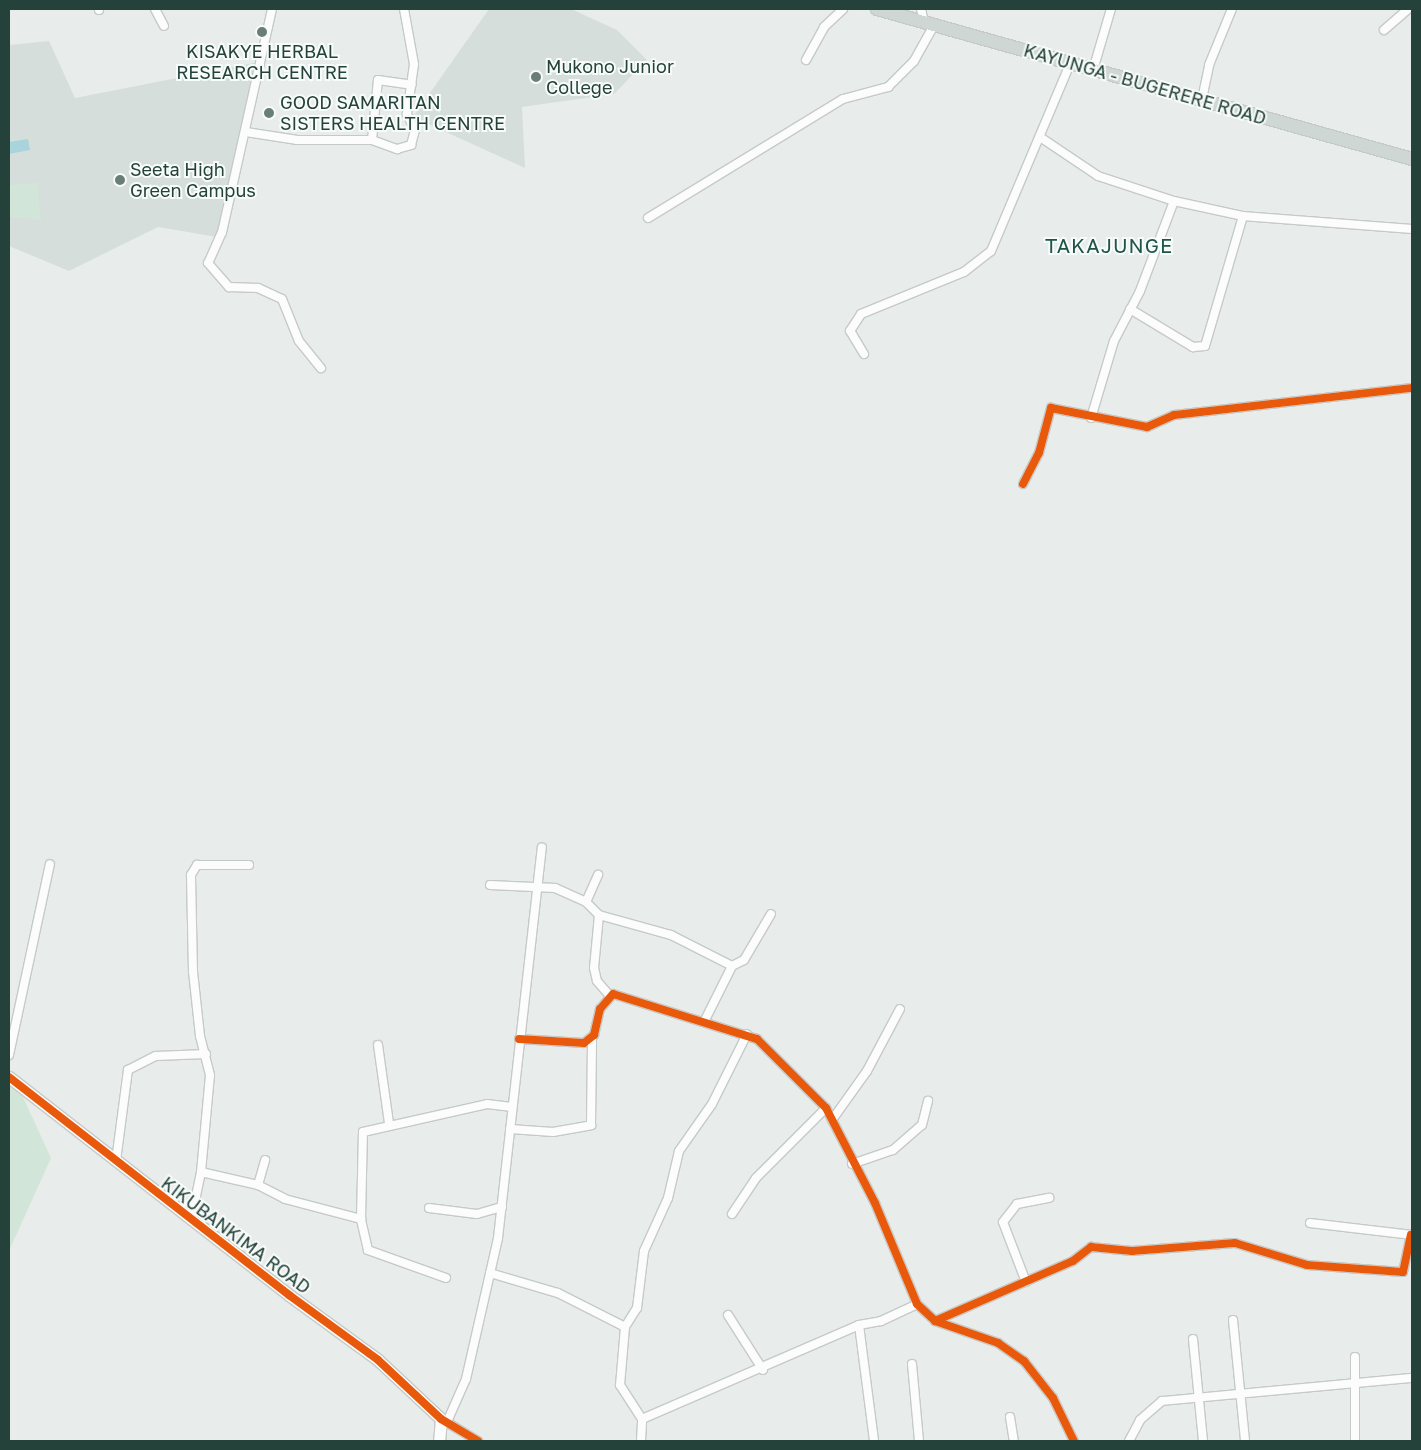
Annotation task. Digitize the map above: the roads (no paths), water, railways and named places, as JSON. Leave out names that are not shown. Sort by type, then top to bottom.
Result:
[{"type":"main road","name":"KAYUNGA - BUGERERE ROAD","points":[[878,9],[1412,159]]},
{"type":"street","points":[[155,9],[164,26]]},
{"type":"street","points":[[272,9],[246,132],[222,232],[208,263],[229,287],[263,289],[282,299],[299,341],[321,368]]},
{"type":"street","points":[[246,132],[297,140],[372,140],[397,149],[415,140],[407,114],[412,85],[413,46],[404,9]]},
{"type":"street","points":[[806,60],[824,27],[844,9]]},
{"type":"street","points":[[648,218],[843,99],[888,87],[914,61],[929,24],[921,9]]},
{"type":"street","points":[[1093,70],[1111,9]]},
{"type":"street","points":[[1202,99],[1209,65],[1232,9]]},
{"type":"street","points":[[1384,30],[1408,9]]},
{"type":"street","points":[[864,354],[850,331],[861,314],[964,272],[991,251],[1070,64]]},
{"type":"street","points":[[372,140],[378,80],[412,85]]},
{"type":"street","points":[[1040,137],[1098,176],[1174,201],[1243,216],[1412,229]]},
{"type":"street","points":[[1091,418],[1114,341],[1130,309],[1174,201]]},
{"type":"street","points":[[1130,309],[1193,347],[1205,346],[1243,216]]},
{"type":"street","points":[[1023,484],[1039,453],[1051,408],[1091,418],[1147,427],[1174,415],[1412,388]]},
{"type":"street","points":[[439,1441],[444,1420],[466,1379],[490,1273],[502,1207],[542,847]]},
{"type":"street","points":[[9,1055],[50,864]]},
{"type":"street","points":[[191,1220],[201,1172],[210,1075],[193,972],[191,875],[197,865],[249,865]]},
{"type":"street","points":[[586,902],[598,875]]},
{"type":"street","points":[[490,885],[555,888],[586,902],[599,915],[671,934],[732,966]]},
{"type":"street","points":[[706,1020],[732,966],[744,960],[771,914]]},
{"type":"street","points":[[599,915],[594,968],[597,981],[609,995],[706,1020],[747,1034],[769,1048],[826,1108],[852,1164],[875,1203],[917,1304],[935,1321],[998,1343],[1024,1360],[1053,1398],[1074,1441]]},
{"type":"street","points":[[510,1129],[553,1132],[591,1125],[592,1039],[609,995]]},
{"type":"street","points":[[832,1120],[866,1071],[900,1009]]},
{"type":"street","points":[[641,1441],[642,1419],[620,1385],[625,1327],[637,1308],[644,1251],[668,1198],[679,1151],[712,1104],[747,1034]]},
{"type":"street","points":[[520,1039],[536,1037],[577,1044],[592,1039]]},
{"type":"street","points":[[378,1045],[389,1123]]},
{"type":"street","points":[[116,1161],[128,1070],[156,1056],[206,1054]]},
{"type":"street","name":"KIKUBANKIMA ROAD","points":[[9,1078],[191,1220],[378,1360],[444,1420]]},
{"type":"street","points":[[852,1164],[900,1143],[922,1125],[928,1101]]},
{"type":"street","points":[[446,1278],[368,1250],[361,1219],[363,1132],[389,1123],[487,1104],[512,1107]]},
{"type":"street","points":[[732,1214],[756,1178],[826,1108]]},
{"type":"street","points":[[258,1185],[265,1160]]},
{"type":"street","points":[[201,1172],[258,1185],[286,1199],[361,1219]]},
{"type":"street","points":[[1026,1282],[1003,1222],[1017,1204],[1050,1198]]},
{"type":"street","points":[[429,1208],[477,1214],[502,1207]]},
{"type":"street","points":[[935,1321],[1073,1261],[1091,1247],[1132,1251],[1235,1243],[1307,1265],[1403,1272],[1411,1235],[1310,1222]]},
{"type":"street","points":[[490,1273],[558,1293],[625,1327]]},
{"type":"street","points":[[642,1419],[720,1383],[763,1370],[859,1324],[881,1321],[917,1304]]},
{"type":"street","points":[[728,1315],[763,1370]]},
{"type":"street","points":[[1233,1320],[1237,1390],[1246,1441]]},
{"type":"street","points":[[859,1324],[874,1441]]},
{"type":"street","points":[[1194,1339],[1203,1441]]},
{"type":"street","points":[[1355,1357],[1355,1441]]},
{"type":"street","points":[[912,1364],[920,1441]]},
{"type":"street","points":[[1129,1441],[1156,1404],[1237,1390],[1412,1378]]},
{"type":"street","points":[[1010,1417],[1014,1441]]},
{"type":"street","points":[[444,1420],[478,1441]]},
{"type":"water","points":[[28,139],[30,150],[9,154],[9,142]]},
{"type":"place","name":"KISAKYE HERBAL RESEARCH CENTRE","points":[[262,32]]},
{"type":"place","name":"Mukono Junior College","points":[[536,77]]},
{"type":"place","name":"GOOD SAMARITAN SISTERS HEALTH CENTRE","points":[[269,113]]},
{"type":"place","name":"Seeta High Green Campus","points":[[120,180]]},
{"type":"district","name":"TAKAJUNGE","points":[[1109,245]]}]
